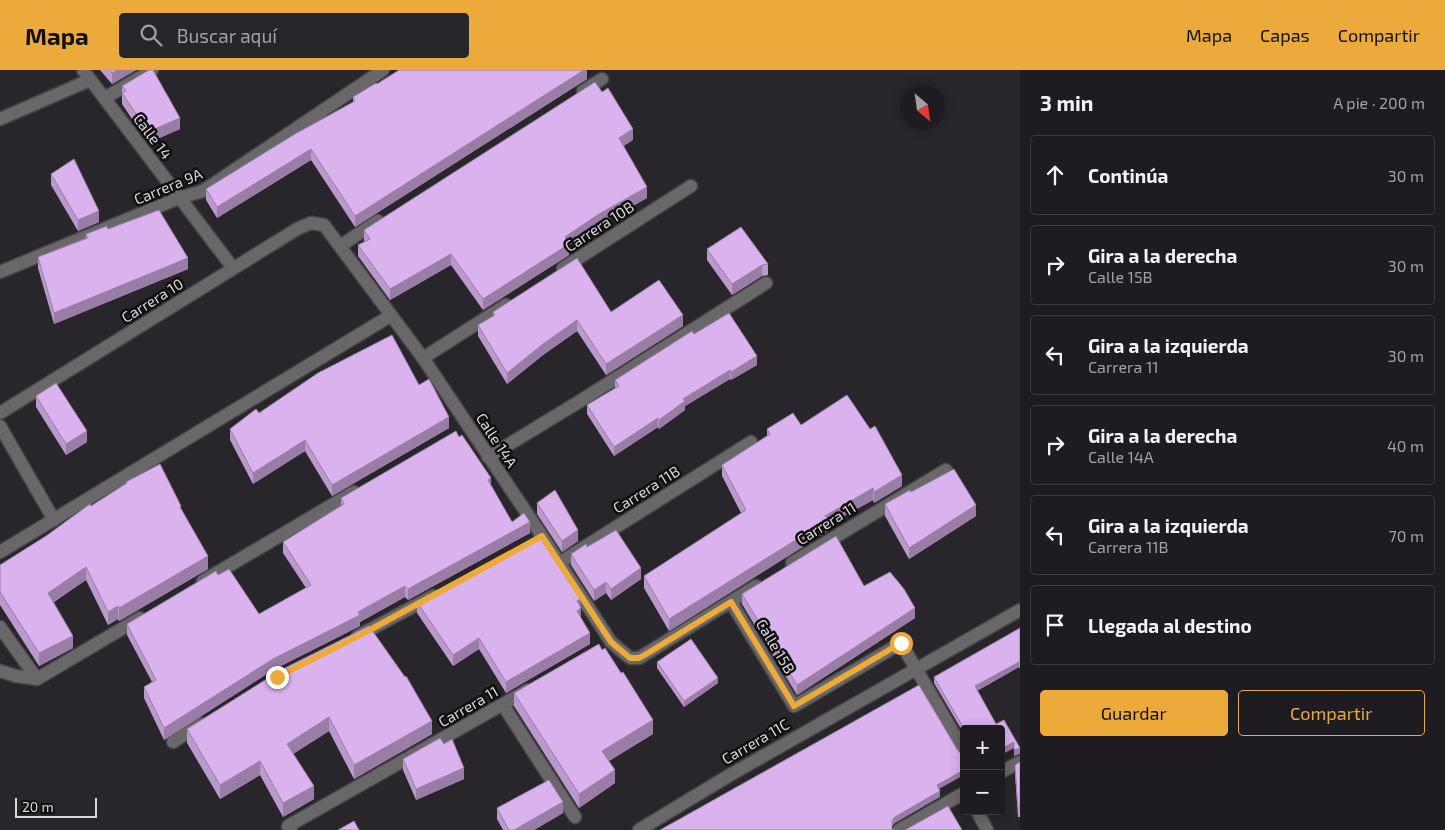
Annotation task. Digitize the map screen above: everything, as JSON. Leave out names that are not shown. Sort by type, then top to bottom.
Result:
[{"type":"street","points":[[105,98],[152,70]]},
{"type":"street","name":"Carrera 9A","points":[[0,272],[215,184],[383,70]]},
{"type":"street","points":[[0,119],[86,75]]},
{"type":"street","name":"Calle 14","points":[[86,75],[233,268]]},
{"type":"street","points":[[569,100],[602,79]]},
{"type":"street","name":"Carrera 10B","points":[[549,278],[691,186]]},
{"type":"street","points":[[340,246],[389,214]]},
{"type":"street","name":"Carrera 10","points":[[0,413],[297,229],[311,222],[324,225]]},
{"type":"street","name":"Calle 14A","points":[[324,225],[423,358],[465,428],[488,457],[538,538],[559,563],[606,645],[630,658],[639,658],[731,602]]},
{"type":"street","points":[[488,457],[586,398],[766,282]]},
{"type":"street","points":[[423,358],[515,299]]},
{"type":"street","points":[[0,552],[390,316]]},
{"type":"street","points":[[0,426],[54,520]]},
{"type":"street","name":"Carrera 11B","points":[[559,563],[751,442]]},
{"type":"street","name":"Carrera 11","points":[[785,568],[946,470]]},
{"type":"street","points":[[195,585],[361,488]]},
{"type":"street","points":[[731,602],[770,578]]},
{"type":"street","points":[[343,643],[446,588]]},
{"type":"street","name":"Calle 15B","points":[[731,602],[794,706],[901,643],[917,668]]},
{"type":"street","points":[[0,671],[16,676],[37,679],[154,610]]},
{"type":"street","name":"Carrera 11C","points":[[639,830],[730,775],[1020,610]]},
{"type":"street","points":[[0,627],[37,679]]},
{"type":"street","points":[[917,668],[960,744]]},
{"type":"street","name":"Carrera 11","points":[[289,828],[536,686]]},
{"type":"street","points":[[503,705],[575,817]]},
{"type":"street","points":[[173,742],[213,717]]},
{"type":"street","points":[[1005,770],[1020,762]]},
{"type":"street","points":[[899,830],[960,795]]},
{"type":"street","points":[[979,815],[987,830]]},
{"type":"building","points":[[149,70],[153,70],[180,118],[148,132],[122,93],[126,91],[122,86]]},
{"type":"building","points":[[399,70],[584,70],[355,216],[311,149],[217,207],[206,189],[295,134],[355,101],[353,97]]},
{"type":"building","points":[[595,82],[602,92],[608,88],[633,129],[619,138],[647,187],[599,214],[565,237],[569,244],[483,299],[451,254],[390,289],[358,245],[370,239],[364,230]]},
{"type":"building","points":[[74,159],[99,211],[78,220],[51,174]]},
{"type":"building","points":[[159,210],[188,258],[54,313],[38,257],[88,238],[86,234],[107,226],[108,229]]},
{"type":"building","points":[[741,227],[768,264],[762,265],[732,284],[707,249]]},
{"type":"building","points":[[577,258],[611,312],[659,280],[683,315],[606,364],[577,320],[507,373],[478,325],[495,315],[493,312]]},
{"type":"building","points":[[729,313],[757,356],[683,399],[685,401],[659,420],[658,418],[614,447],[587,405],[619,386],[615,380],[692,331],[694,334]]},
{"type":"building","points":[[392,335],[419,385],[429,379],[449,417],[332,485],[305,440],[253,473],[230,429],[256,409],[259,413],[318,373]]},
{"type":"building","points":[[56,383],[87,431],[66,444],[36,396]]},
{"type":"building","points":[[847,395],[870,429],[875,426],[902,475],[874,492],[873,488],[825,516],[828,520],[669,619],[644,576],[746,510],[722,465],[770,434],[767,429],[793,413],[801,425]]},
{"type":"building","points":[[456,431],[459,437],[462,435],[491,478],[488,480],[512,522],[524,513],[530,522],[408,589],[405,586],[358,612],[360,615],[273,659],[164,728],[144,687],[156,680],[127,624],[216,571],[218,575],[229,569],[259,614],[311,585],[283,542],[344,504],[341,498]]},
{"type":"building","points":[[160,464],[180,507],[208,556],[119,608],[118,606],[108,612],[86,567],[48,593],[73,636],[39,653],[0,592],[0,565],[46,536],[90,504],[91,506],[126,482]]},
{"type":"building","points":[[954,469],[976,505],[909,548],[885,504]]},
{"type":"building","points":[[555,490],[578,530],[562,541],[537,503]]},
{"type":"building","points":[[616,530],[641,568],[611,589],[606,582],[594,590],[571,554],[586,544],[587,547]]},
{"type":"building","points":[[539,536],[580,599],[577,601],[581,608],[577,611],[590,633],[506,682],[479,638],[453,655],[417,602]]},
{"type":"building","points":[[836,536],[864,586],[890,572],[904,589],[915,608],[797,685],[742,594]]},
{"type":"building","points":[[369,626],[406,676],[432,721],[354,765],[329,717],[287,744],[314,786],[283,803],[260,761],[220,785],[187,729],[281,670]]},
{"type":"building","points":[[1020,628],[1020,663],[975,686],[996,724],[1004,720],[1020,748],[1014,750],[1014,742],[1005,747],[1005,725],[962,725],[934,677]]},
{"type":"building","points":[[691,639],[718,678],[684,701],[657,662]]},
{"type":"building","points":[[599,644],[602,650],[605,648],[621,673],[623,672],[653,720],[602,751],[615,770],[579,794],[514,693]]},
{"type":"building","points":[[919,685],[960,753],[960,772],[937,785],[940,791],[895,817],[892,821],[892,829],[894,830],[660,830]]},
{"type":"building","points":[[440,738],[444,744],[452,739],[464,768],[416,789],[403,759]]},
{"type":"building","points":[[1020,762],[1020,808],[1018,808],[1015,765]]},
{"type":"building","points":[[549,780],[563,802],[514,830],[509,830],[497,808]]},
{"type":"building","points":[[948,806],[962,830],[905,830]]},
{"type":"building","points":[[354,821],[359,830],[338,830]]},
{"type":"route","points":[[277,677],[368,631],[542,536],[611,642],[630,658],[639,658],[731,602],[794,706],[901,643]]}]
